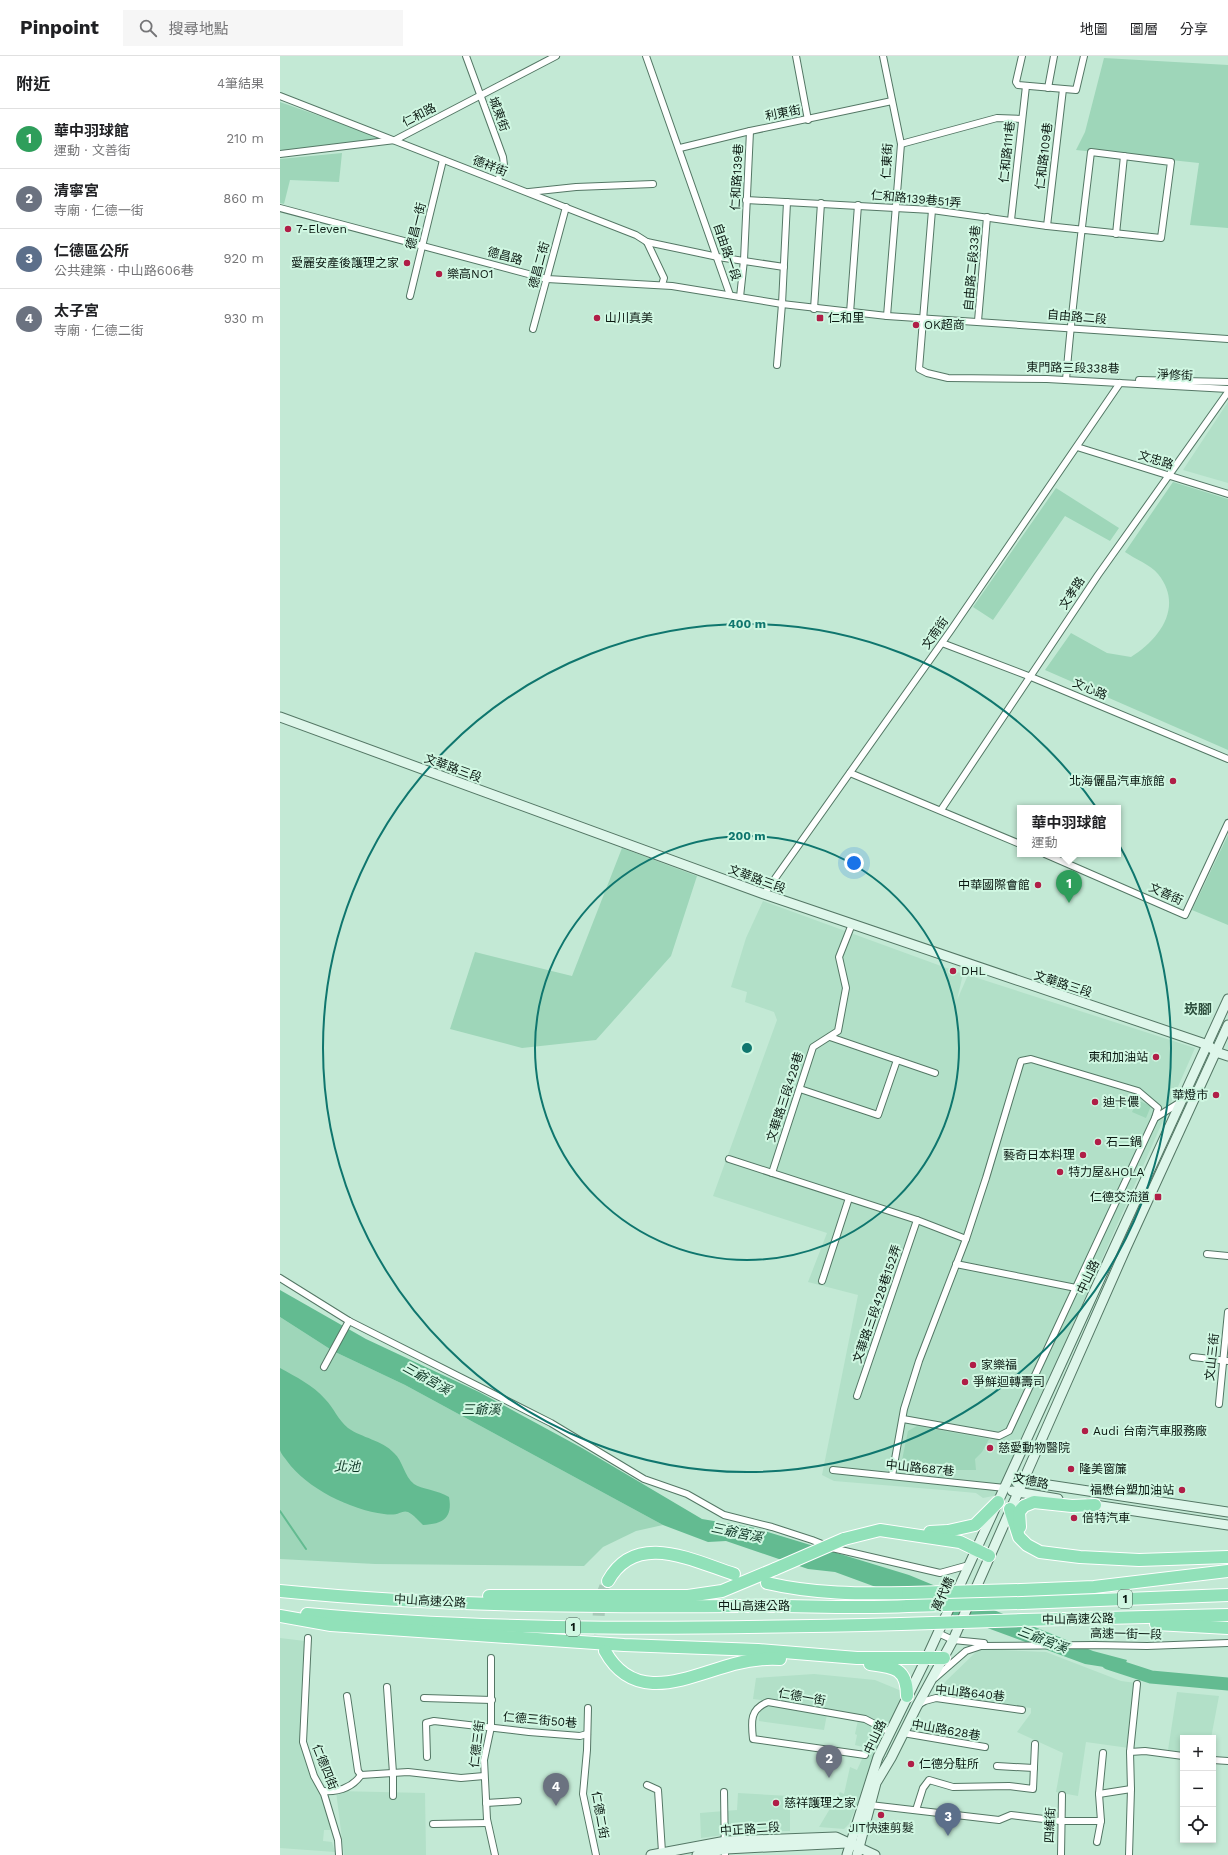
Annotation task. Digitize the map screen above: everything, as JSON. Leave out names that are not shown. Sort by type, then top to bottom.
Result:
[{"type":"highway","points":[[332,1596],[383,1593],[543,1598],[680,1597],[722,1590],[844,1539],[880,1530],[938,1532],[978,1524],[998,1502]]},
{"type":"highway","points":[[1053,1552],[1034,1544],[1024,1534],[1019,1521],[1021,1509],[1034,1502],[1072,1506],[1095,1505]]},
{"type":"highway","points":[[1010,1509],[1015,1528],[1022,1540],[1036,1550],[1080,1557],[1139,1560],[1228,1558]]},
{"type":"highway","points":[[880,1530],[960,1542],[990,1556]]},
{"type":"highway","points":[[608,1581],[614,1572],[625,1561],[638,1555],[654,1552],[676,1555],[734,1574]]},
{"type":"highway","points":[[767,1583],[818,1592],[865,1594],[1021,1590],[1094,1587],[1228,1571]]},
{"type":"highway","name":"中山高速公路","points":[[280,1591],[332,1596],[522,1606],[753,1606],[865,1608],[1228,1595]]},
{"type":"highway","name":"中山高速公路","points":[[280,1611],[437,1623],[520,1626],[637,1627],[866,1624],[1228,1615]]},
{"type":"highway","points":[[280,1616],[331,1625],[624,1645],[758,1650],[857,1658],[944,1658]]},
{"type":"highway","points":[[1077,1618],[1228,1628]]},
{"type":"highway","points":[[605,1651],[613,1664],[624,1673],[635,1680],[652,1684],[678,1680],[753,1660],[829,1656]]},
{"type":"highway","points":[[857,1658],[870,1664],[890,1667],[899,1671],[906,1681],[907,1696]]},
{"type":"main road","name":"文華路三段","points":[[280,717],[764,894],[1208,1045],[1216,1052],[1228,1056]]},
{"type":"main road","name":"中山路","points":[[969,1565],[1228,999]]},
{"type":"main road","name":"中山路","points":[[847,1855],[855,1848],[876,1783],[953,1640],[1126,1248],[1228,1026]]},
{"type":"main road","name":"文德路","points":[[1005,1488],[1022,1482],[1228,1512]]},
{"type":"main road","name":"文德路","points":[[1005,1488],[1017,1493],[1228,1525]]},
{"type":"main road","name":"萬代橋","points":[[940,1630],[969,1565]]},
{"type":"main road","name":"中山路","points":[[855,1848],[878,1757],[940,1630]]},
{"type":"main road","name":"中正路二段","points":[[651,1855],[687,1849],[726,1848],[836,1837],[855,1848]]},
{"type":"main road","name":"中正路二段","points":[[697,1855],[726,1848],[758,1852],[855,1848]]},
{"type":"main road","points":[[855,1848],[875,1855]]},
{"type":"street","name":"城東街","points":[[466,56],[503,157],[504,166],[498,180]]},
{"type":"street","name":"仁和路","points":[[280,154],[395,140],[556,56]]},
{"type":"street","name":"自由路一段","points":[[646,56],[680,148],[730,295],[814,309],[924,318]]},
{"type":"street","points":[[796,56],[808,120]]},
{"type":"street","name":"仁東街","points":[[883,56],[901,144],[887,316]]},
{"type":"street","points":[[1022,56],[1016,82],[1018,85],[1076,90],[1084,56]]},
{"type":"street","points":[[1048,88],[1054,56]]},
{"type":"street","name":"仁和路111巷","points":[[1011,220],[1026,86]]},
{"type":"street","name":"仁和路109巷","points":[[1047,226],[1063,89]]},
{"type":"street","name":"德祥街","points":[[280,96],[566,207],[647,242],[718,257],[784,267]]},
{"type":"street","name":"利東街","points":[[680,148],[750,131],[892,102]]},
{"type":"street","points":[[901,144],[998,118],[1022,120]]},
{"type":"street","name":"仁和路139巷","points":[[740,297],[744,260],[750,131]]},
{"type":"street","points":[[1066,380],[1070,328],[1091,152],[1124,156],[1116,234]]},
{"type":"street","name":"仁和路139巷51弄","points":[[746,200],[932,210],[1047,226],[1161,238],[1170,162],[1124,156]]},
{"type":"street","name":"德昌一街","points":[[410,296],[443,160]]},
{"type":"street","points":[[526,192],[653,184]]},
{"type":"street","points":[[777,365],[782,304],[787,202]]},
{"type":"street","points":[[814,309],[821,203]]},
{"type":"street","points":[[850,313],[858,205]]},
{"type":"street","name":"德昌二街","points":[[533,329],[566,207]]},
{"type":"street","name":"德昌路","points":[[280,208],[547,279],[662,285],[730,295]]},
{"type":"street","points":[[924,318],[932,210]]},
{"type":"street","name":"自由路二段33巷","points":[[978,321],[987,217]]},
{"type":"street","points":[[647,242],[664,278],[662,285]]},
{"type":"street","name":"自由路二段","points":[[924,318],[1228,339]]},
{"type":"street","name":"東門路三段338巷","points":[[924,318],[919,369],[927,373],[948,378],[1001,377],[1120,383],[1128,380],[1228,382]]},
{"type":"street","name":"淨修街","points":[[1120,383],[1228,389]]},
{"type":"street","name":"文南街","points":[[764,894],[942,643],[1120,383]]},
{"type":"street","name":"文孝路","points":[[941,810],[1098,575],[1170,476],[1228,392]]},
{"type":"street","name":"文忠路","points":[[1077,447],[1228,494]]},
{"type":"street","name":"文心路","points":[[942,643],[1031,677],[1228,759]]},
{"type":"street","points":[[850,773],[1017,843]]},
{"type":"street","name":"文善街","points":[[1052,857],[1185,915],[1228,823]]},
{"type":"street","name":"文華路三段428巷","points":[[772,1173],[813,1046],[838,1032],[846,988],[839,957],[852,924]]},
{"type":"street","points":[[830,1037],[935,1073]]},
{"type":"street","points":[[892,1476],[903,1419],[919,1361],[966,1239],[1021,1061],[1031,1059],[1138,1091],[1158,1108],[1155,1118],[1009,1431],[1000,1436],[903,1419]]},
{"type":"street","points":[[800,1089],[878,1115],[897,1060]]},
{"type":"street","points":[[1155,1118],[1182,1101]]},
{"type":"street","points":[[729,1159],[916,1220],[966,1239]]},
{"type":"street","points":[[822,1281],[849,1198]]},
{"type":"street","name":"文華路三段428巷152弄","points":[[857,1396],[916,1220]]},
{"type":"street","points":[[1207,1254],[1228,1256]]},
{"type":"street","points":[[956,1264],[1076,1288]]},
{"type":"street","points":[[280,1278],[348,1323],[551,1423],[644,1479],[687,1494],[724,1516],[772,1527],[832,1548],[940,1573],[969,1565]]},
{"type":"street","name":"文山三街","points":[[1219,1404],[1225,1360],[1228,1312]]},
{"type":"street","points":[[324,1367],[348,1323]]},
{"type":"street","points":[[1193,1357],[1225,1360]]},
{"type":"street","name":"中山路687巷","points":[[833,1470],[1005,1488]]},
{"type":"street","name":"高速一街一段","points":[[940,1630],[953,1640],[1000,1644],[1146,1646],[1228,1643]]},
{"type":"street","name":"仁德四街","points":[[308,1638],[303,1742],[314,1776],[323,1791],[338,1840],[340,1855]]},
{"type":"street","name":"高速一街一段","points":[[930,1684],[966,1651],[981,1646],[1000,1644]]},
{"type":"street","name":"仁德三街","points":[[491,1658],[491,1726],[484,1760],[484,1776],[487,1822],[495,1855]]},
{"type":"street","points":[[1129,1855],[1131,1789],[1130,1752],[1137,1684]]},
{"type":"street","points":[[387,1687],[393,1773],[393,1796]]},
{"type":"street","points":[[347,1696],[358,1772],[361,1775]]},
{"type":"street","points":[[424,1698],[492,1700]]},
{"type":"street","name":"中山路640巷","points":[[917,1706],[925,1701],[936,1698],[1022,1710]]},
{"type":"street","name":"仁德一街","points":[[865,1755],[753,1739],[752,1728],[754,1712],[760,1705],[768,1702],[865,1719],[890,1732]]},
{"type":"street","name":"仁德二街","points":[[588,1708],[587,1750],[583,1794],[596,1855]]},
{"type":"street","name":"仁德三街50巷","points":[[427,1757],[426,1724],[434,1721],[491,1726],[529,1732],[587,1734]]},
{"type":"street","name":"中山路628巷","points":[[903,1733],[985,1747]]},
{"type":"street","points":[[916,1810],[923,1788],[929,1780],[953,1786],[1009,1786],[1033,1789],[1035,1744]]},
{"type":"street","points":[[1130,1752],[1145,1751],[1180,1756]]},
{"type":"street","points":[[1097,1842],[1101,1821],[1099,1794],[1103,1753]]},
{"type":"street","points":[[1216,1760],[1228,1761]]},
{"type":"street","points":[[997,1766],[1034,1768]]},
{"type":"street","points":[[323,1791],[339,1791],[353,1785],[361,1775],[420,1773],[461,1778],[484,1776]]},
{"type":"street","points":[[647,1785],[658,1790],[662,1852]]},
{"type":"street","points":[[1099,1794],[1131,1789]]},
{"type":"street","points":[[724,1792],[726,1848]]},
{"type":"street","name":"四維街","points":[[1061,1855],[1060,1821],[1062,1795]]},
{"type":"street","points":[[486,1803],[518,1801]]},
{"type":"street","points":[[870,1805],[999,1820],[1011,1815],[1060,1821],[1101,1821]]},
{"type":"street","points":[[433,1824],[487,1822]]},
{"type":"shaded area","points":[[1104,58],[1228,65],[1228,228],[1190,225],[1199,163],[1076,150],[1085,132]]},
{"type":"shaded area","points":[[280,102],[385,139],[280,151]]},
{"type":"shaded area","points":[[342,153],[339,182],[290,180],[284,204],[280,203],[280,159]]},
{"type":"shaded area","points":[[1228,402],[1228,483],[1183,470]]},
{"type":"shaded area","points":[[1173,482],[1228,499],[1228,750],[1045,670],[1071,633],[1107,653],[1131,657],[1142,650],[1159,631],[1169,610],[1169,598],[1165,586],[1155,571],[1125,552]]},
{"type":"shaded area","points":[[1056,488],[1119,528],[1110,541],[1065,516],[993,620],[973,607]]},
{"type":"shaded area","points":[[1228,835],[1228,925],[1192,910]]},
{"type":"shaded area","points":[[622,848],[697,876],[671,956],[596,1040],[522,1048],[450,1029],[475,952],[572,976]]},
{"type":"shaded area","points":[[763,901],[963,974],[957,1000],[968,975],[1195,1048],[998,1495],[983,1498],[976,1493],[834,1481],[822,1475],[858,1295],[808,1282],[827,1233],[713,1196],[777,1020],[774,1012],[745,1002],[747,992],[731,987],[746,938]]},
{"type":"shaded area","points":[[1137,1100],[1151,1106],[1146,1118],[1132,1112]]},
{"type":"shaded area","points":[[280,1317],[333,1351],[405,1385],[663,1525],[636,1531],[603,1547],[584,1566],[375,1564],[280,1559]]},
{"type":"shaded area","points":[[917,1426],[989,1439],[982,1452],[975,1459],[976,1470],[905,1470],[901,1465],[908,1431]]},
{"type":"shaded area","points":[[280,1638],[305,1641],[300,1742],[302,1743],[322,1795],[330,1824],[330,1830],[324,1830],[323,1841],[332,1842],[335,1852],[280,1848]]},
{"type":"shaded area","points":[[979,1649],[1046,1652],[1121,1681],[1136,1683],[1129,1748],[1086,1742],[1078,1796],[1056,1792],[1063,1753],[1017,1732],[1031,1713],[1031,1708],[938,1694],[946,1681]]},
{"type":"shaded area","points":[[814,1674],[875,1680],[904,1692],[849,1824],[844,1829],[819,1827],[840,1792],[844,1794],[850,1767],[857,1770],[867,1748],[855,1745],[857,1735],[855,1734],[858,1720],[827,1714],[824,1730],[759,1721],[761,1700],[753,1699],[756,1678]]},
{"type":"shaded area","points":[[1177,1692],[1219,1696],[1212,1735],[1180,1735],[1180,1752],[1168,1750]]},
{"type":"shaded area","points":[[336,1791],[425,1793],[426,1855],[344,1855]]},
{"type":"shaded area","points":[[738,1793],[790,1796],[790,1831],[745,1832],[701,1838],[700,1813],[737,1810]]},
{"type":"water","name":"三爺溪","points":[[280,1290],[366,1339],[479,1392],[582,1448],[702,1519],[755,1528],[909,1575],[1093,1651],[1127,1660],[1123,1670],[1085,1664],[835,1572],[808,1569],[726,1541],[708,1542],[663,1525],[405,1385],[333,1351],[280,1317]]},
{"type":"water","name":"北池","points":[[280,1368],[304,1382],[320,1394],[348,1428],[384,1445],[389,1449],[400,1460],[408,1477],[414,1484],[449,1497],[450,1504],[448,1515],[436,1523],[423,1525],[407,1512],[391,1515],[371,1512],[344,1503],[317,1489],[295,1471],[280,1450]]},
{"type":"waterway","points":[[280,1511],[306,1549]]},
{"type":"waterway","name":"三爺宮溪","points":[[1108,1663],[1151,1677],[1228,1684]]},
{"type":"tunnel","points":[[605,1651],[600,1633],[599,1607],[608,1581]]},
{"type":"place","name":"7-Eleven","points":[[288,229]]},
{"type":"place","name":"愛麗安產後護理之家","points":[[407,263]]},
{"type":"place","name":"樂高NO1","points":[[439,274]]},
{"type":"place","name":"山川真美","points":[[597,318]]},
{"type":"place","name":"仁和里","points":[[820,318]]},
{"type":"place","name":"OK超商","points":[[916,325]]},
{"type":"place","name":"北海儷晶汽車旅館","points":[[1173,781]]},
{"type":"place","name":"中華國際會館","points":[[1038,885]]},
{"type":"place","name":"華中羽球館","points":[[1069,903]]},
{"type":"place","name":"DHL","points":[[953,971]]},
{"type":"place","name":"東和加油站","points":[[1156,1057]]},
{"type":"place","name":"華燈市","points":[[1216,1095]]},
{"type":"place","name":"迪卡儂","points":[[1095,1102]]},
{"type":"place","name":"石二鍋","points":[[1098,1142]]},
{"type":"place","name":"藝奇日本料理","points":[[1083,1155]]},
{"type":"place","name":"特力屋&HOLA","points":[[1060,1172]]},
{"type":"place","name":"仁德交流道","points":[[1158,1197]]},
{"type":"place","name":"家樂福","points":[[973,1365]]},
{"type":"place","name":"爭鮮迴轉壽司","points":[[965,1382]]},
{"type":"place","name":"Audi 台南汽車服務廠","points":[[1085,1431]]},
{"type":"place","name":"慈愛動物醫院","points":[[990,1448]]},
{"type":"place","name":"隆美窗簾","points":[[1071,1469]]},
{"type":"place","name":"福懋台塑加油站","points":[[1182,1490]]},
{"type":"place","name":"倍特汽車","points":[[1074,1518]]},
{"type":"place","name":"仁德分駐所","points":[[911,1764]]},
{"type":"place","name":"清寧宮","points":[[829,1778]]},
{"type":"place","name":"慈祥護理之家","points":[[776,1803]]},
{"type":"place","name":"太子宮","points":[[556,1806]]},
{"type":"place","name":"JIT快速剪髮","points":[[881,1815]]},
{"type":"place","name":"仁德區公所","points":[[948,1836]]},
{"type":"district","name":"崁腳","points":[[1198,1009]]}]
